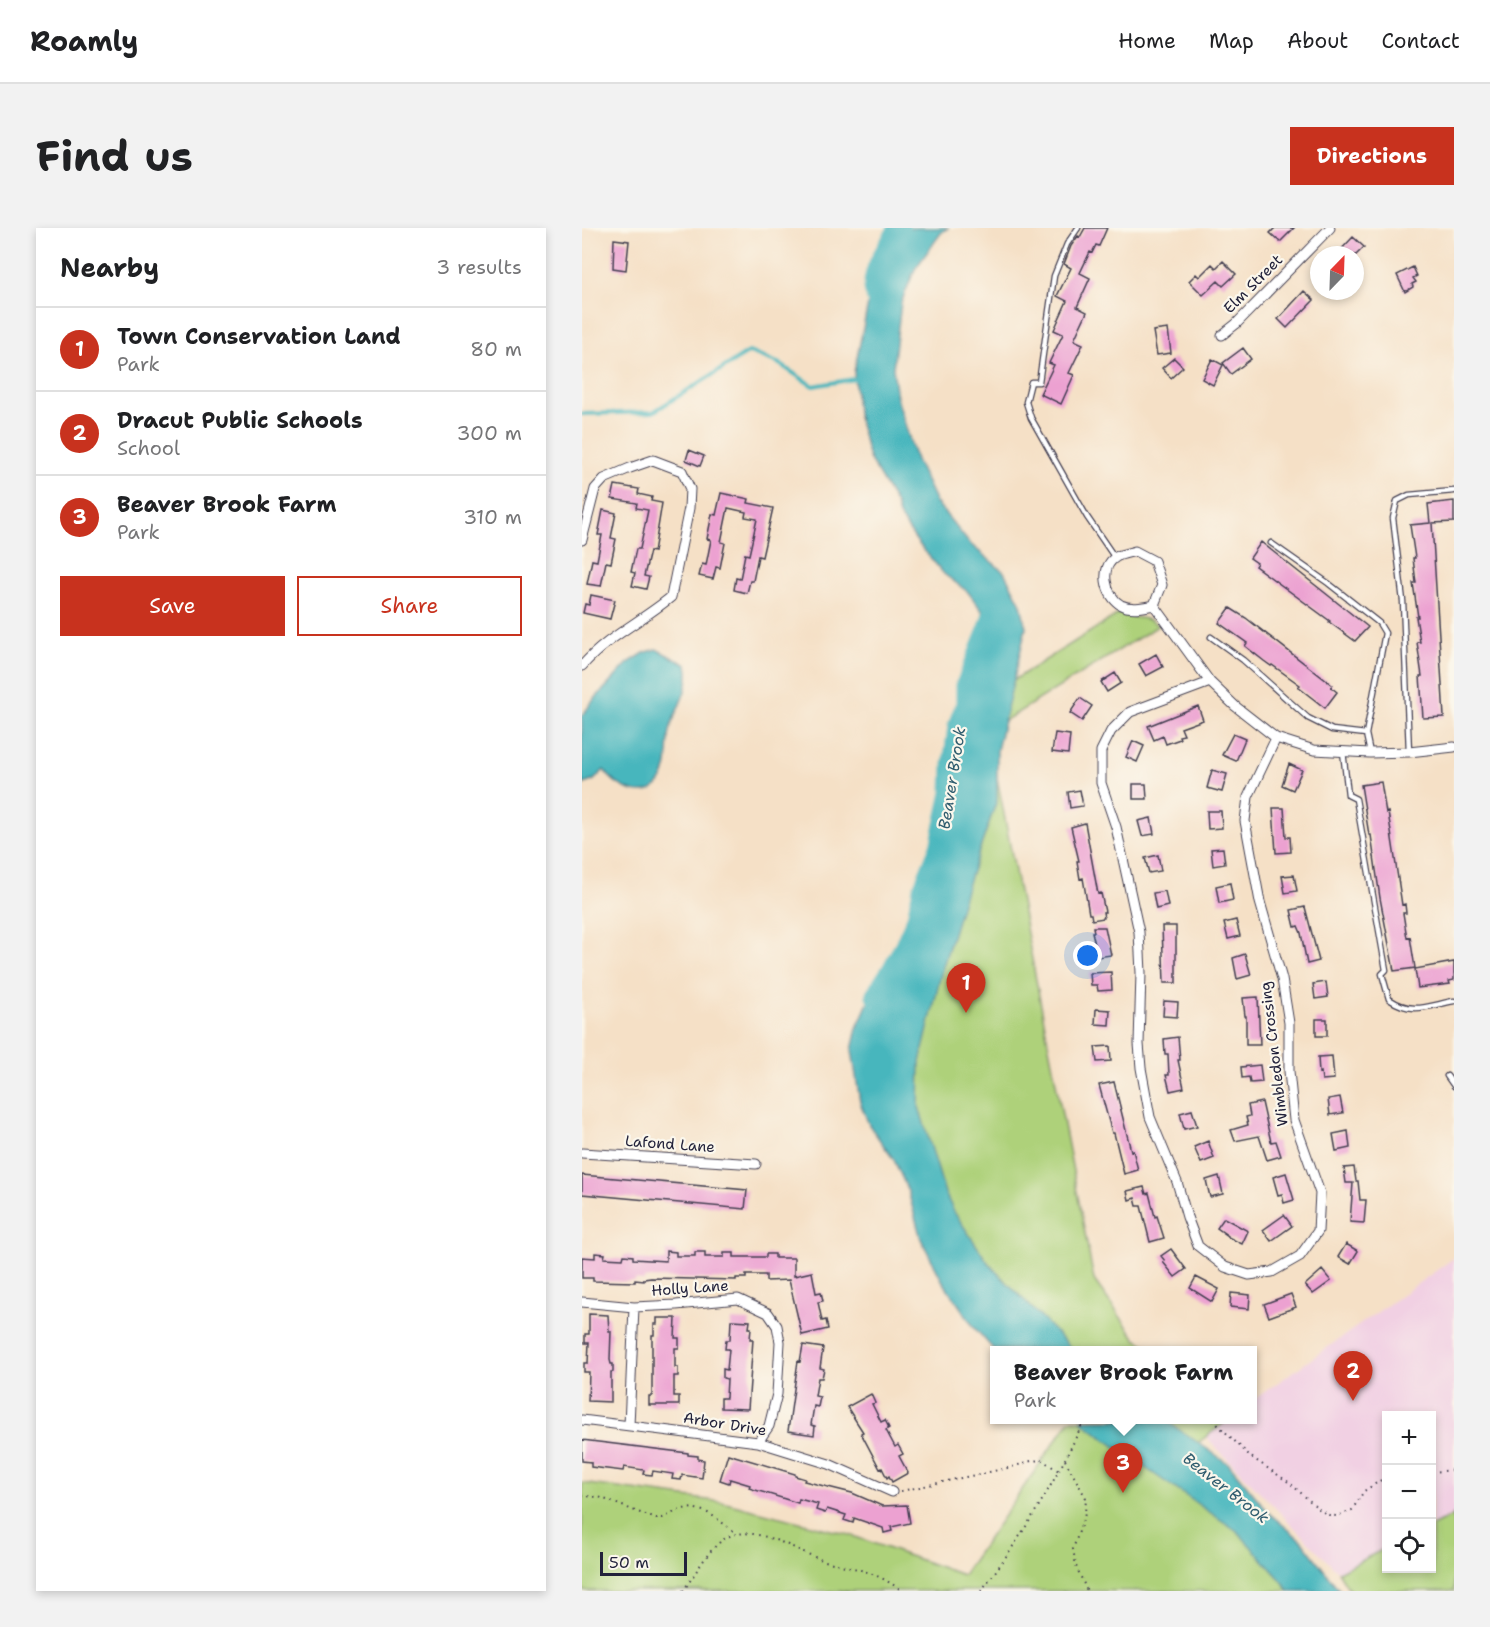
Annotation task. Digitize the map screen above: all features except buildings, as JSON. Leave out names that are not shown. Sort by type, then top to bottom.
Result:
[{"type":"street","name":"Elm Street","points":[[1222,335],[1236,324],[1330,228]]},
{"type":"street","points":[[582,540],[596,489],[604,479],[653,460],[682,471],[690,489],[689,508],[671,597],[624,629],[582,666]]},
{"type":"street","points":[[1135,551],[1154,561],[1162,585],[1154,605],[1134,608],[1120,605],[1108,591],[1105,573],[1115,558],[1135,551]]},
{"type":"street","points":[[1154,605],[1210,682],[1276,738],[1314,750],[1370,753],[1454,747]]},
{"type":"street","name":"Wimbledon Crossing","points":[[1210,682],[1130,712],[1111,731],[1101,751],[1101,783],[1116,827],[1139,932],[1140,1052],[1150,1117],[1177,1182],[1186,1217],[1198,1246],[1225,1267],[1249,1275],[1272,1272],[1300,1256],[1318,1231],[1320,1193],[1294,1120],[1289,1071],[1289,1023],[1282,979],[1260,902],[1245,821],[1248,797],[1276,738]]},
{"type":"street","name":"Lafond Lane","points":[[582,1153],[756,1164]]},
{"type":"street","name":"Holly Lane","points":[[582,1302],[634,1306],[676,1305],[738,1299],[768,1313],[777,1326],[780,1342],[777,1394],[770,1426],[758,1442]]},
{"type":"street","points":[[629,1426],[634,1306]]},
{"type":"street","name":"Arbor Drive","points":[[582,1420],[758,1442],[829,1464],[892,1492]]},
{"type":"lane","points":[[1078,228],[1067,244],[1054,276],[1039,382],[1031,382],[1026,402],[1031,418],[1087,517],[1115,558]]},
{"type":"lane","points":[[1409,752],[1402,602],[1393,518],[1397,501],[1409,495],[1454,491]]},
{"type":"lane","points":[[1271,543],[1345,596],[1379,623],[1385,633],[1366,734],[1370,753]]},
{"type":"lane","points":[[1211,637],[1243,660],[1308,718],[1332,730],[1366,734]]},
{"type":"lane","points":[[1343,751],[1348,795],[1356,799],[1386,970],[1382,974],[1389,999],[1401,1007],[1414,1009],[1454,1001]]},
{"type":"lane","points":[[1447,1076],[1454,1086]]},
{"type":"path","points":[[981,1591],[1034,1514],[1065,1460],[1082,1424]]},
{"type":"path","points":[[1218,1424],[1251,1457],[1290,1483],[1314,1506],[1329,1515],[1336,1516],[1352,1510],[1364,1491],[1382,1479]]},
{"type":"path","points":[[892,1492],[1031,1461],[1042,1460],[1059,1471]]},
{"type":"path","points":[[1065,1460],[1086,1498],[1085,1514],[1073,1549],[1076,1566],[1087,1591]]},
{"type":"path","points":[[1436,1472],[1454,1470]]},
{"type":"path","points":[[582,1496],[598,1497],[656,1519],[662,1519],[677,1511],[690,1508],[702,1510],[712,1514],[736,1534]]},
{"type":"path","points":[[682,1591],[717,1545],[727,1536],[736,1534],[759,1535],[825,1561],[879,1576],[903,1591]]},
{"type":"shaded area","points":[[1454,1258],[1454,1515],[1436,1524],[1436,1411],[1382,1411],[1382,1550],[1338,1572],[1206,1437],[1223,1424],[1257,1424],[1257,1397]]},
{"type":"green space","points":[[1120,613],[1150,620],[1158,626],[988,731],[1094,1280],[1136,1339],[1147,1346],[1068,1346],[996,1294],[930,1194],[898,982],[944,898],[974,705]]},
{"type":"green space","points":[[1067,1424],[1144,1424],[1263,1519],[1290,1591],[582,1591],[582,1483],[722,1502],[850,1535],[963,1575]]},
{"type":"green space","points":[[1164,1424],[1223,1424],[1191,1448]]},
{"type":"green space","points":[[1454,1515],[1454,1591],[1350,1591],[1338,1572],[1382,1550],[1382,1573],[1436,1573],[1436,1524]]},
{"type":"water","points":[[902,228],[948,228],[941,233],[915,269],[901,303],[893,368],[897,398],[916,460],[936,502],[969,543],[1004,572],[1021,604],[1026,628],[997,750],[997,800],[968,883],[942,970],[920,1062],[919,1107],[945,1193],[954,1212],[989,1264],[1069,1346],[990,1346],[973,1326],[942,1280],[921,1239],[908,1191],[894,1160],[869,1125],[860,1102],[852,1050],[857,1028],[870,998],[886,975],[897,966],[919,934],[935,883],[948,791],[973,694],[986,658],[989,634],[983,612],[968,592],[944,574],[899,516],[896,504],[869,458],[857,413],[854,372],[869,299],[877,276]]},
{"type":"water","points":[[656,649],[687,665],[688,674],[685,690],[672,723],[667,767],[660,783],[653,789],[636,792],[618,784],[604,770],[594,780],[582,785],[582,716],[628,663]]},
{"type":"water","points":[[1085,1424],[1171,1424],[1229,1464],[1270,1514],[1302,1541],[1340,1591],[1289,1591],[1237,1531]]},
{"type":"waterway","name":"Beaver Brook","points":[[878,313],[874,289],[875,278],[880,263],[899,228]]},
{"type":"waterway","points":[[582,414],[653,412],[749,352],[778,363],[813,386],[860,378]]},
{"type":"waterway","name":"Beaver Brook","points":[[876,995],[892,970],[917,918],[923,889],[940,847],[952,793],[958,726],[966,704],[966,685],[997,603]]},
{"type":"place","name":"Town Conservation Land","points":[[966,1013]]},
{"type":"place","name":"Dracut Public Schools","points":[[1353,1401]]},
{"type":"place","name":"Beaver Brook Farm","points":[[1123,1493]]}]
